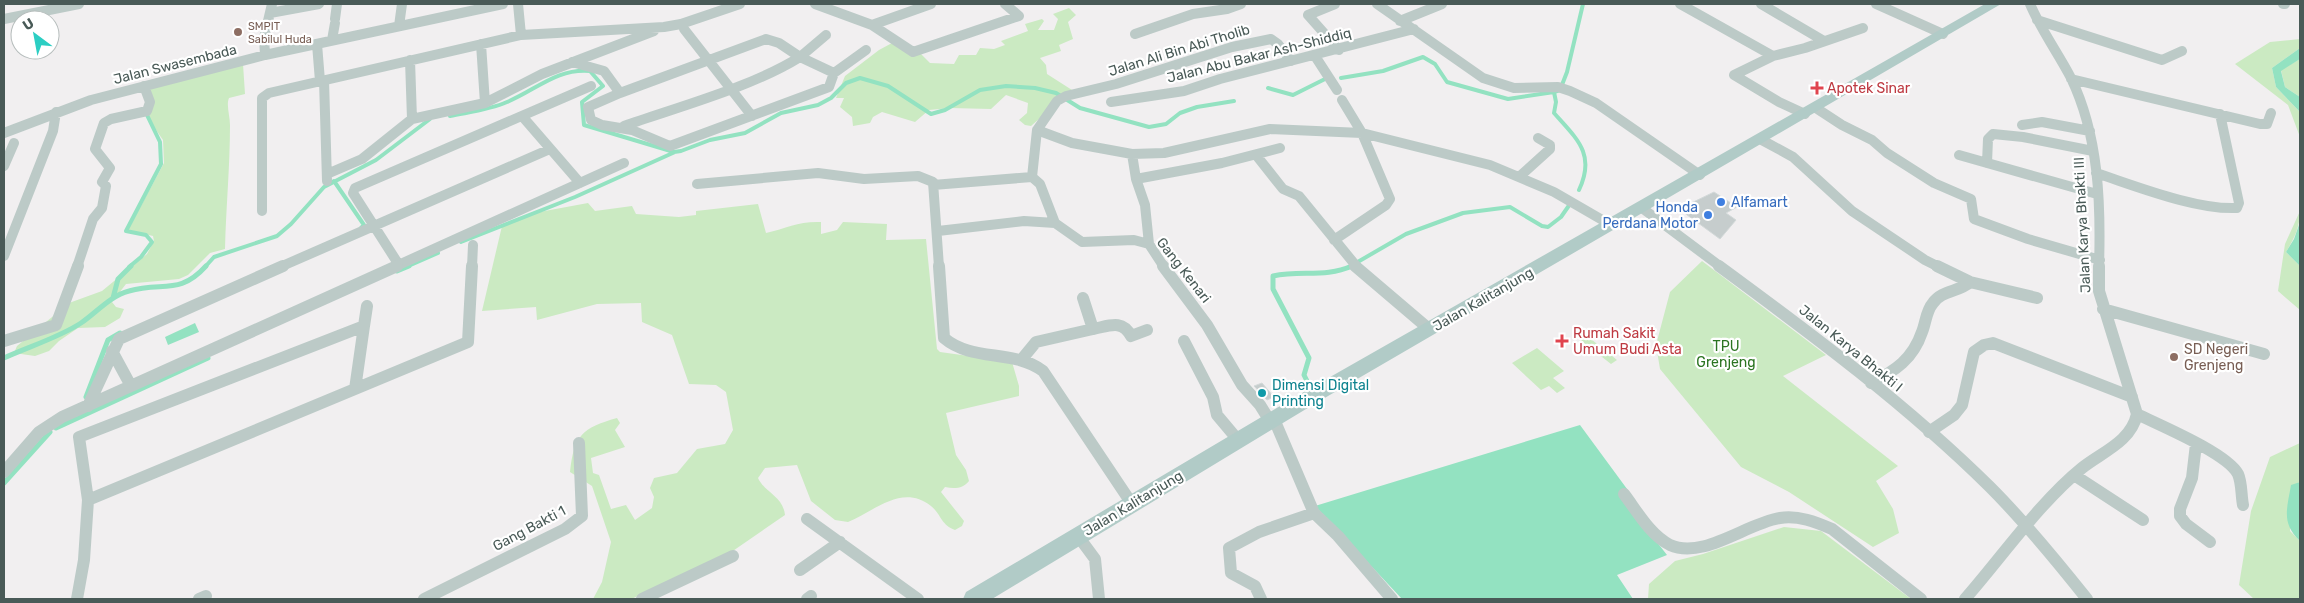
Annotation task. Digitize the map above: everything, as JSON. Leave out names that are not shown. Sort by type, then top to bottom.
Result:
[{"type":"main road","name":"Jalan Kalitanjung","points":[[974,599],[1272,420],[1994,4]]},
{"type":"street","points":[[4,19],[79,4]]},
{"type":"street","points":[[265,56],[264,38],[271,8],[319,4]]},
{"type":"street","points":[[332,40],[337,4]]},
{"type":"street","points":[[399,26],[402,4]]},
{"type":"street","name":"Jalan Swasembada","points":[[4,132],[15,136],[56,112],[144,86],[332,40],[503,4]]},
{"type":"street","points":[[518,4],[520,35]]},
{"type":"street","points":[[317,44],[322,80],[327,178],[380,148],[412,119],[485,103],[518,85],[572,62],[678,28],[740,4]]},
{"type":"street","points":[[815,4],[872,25],[913,52],[1022,19],[1005,4]]},
{"type":"street","points":[[828,8],[839,4]]},
{"type":"street","points":[[872,25],[931,4]]},
{"type":"street","points":[[1134,34],[1157,30],[1200,12],[1230,9],[1241,4]]},
{"type":"street","points":[[1335,4],[1308,15],[1338,50]]},
{"type":"street","points":[[1377,4],[1483,78],[1514,88],[1558,87],[1570,91],[1596,103],[1700,175]]},
{"type":"street","points":[[1400,21],[1442,4]]},
{"type":"street","points":[[1680,4],[1773,56]]},
{"type":"street","points":[[1761,4],[1824,41]]},
{"type":"street","points":[[1876,4],[1944,34]]},
{"type":"street","name":"Jalan Karya Bhakti III","points":[[2030,4],[2071,80],[2090,131],[2096,172],[2100,260],[2099,291],[2137,414]]},
{"type":"street","points":[[2037,20],[2162,60],[2182,51]]},
{"type":"street","points":[[262,211],[262,98],[268,93],[520,35],[678,28]]},
{"type":"street","points":[[678,28],[709,62],[752,116]]},
{"type":"street","points":[[1863,28],[1805,48],[1773,56],[1734,76],[1779,102],[1810,111],[1872,140],[1882,150],[1934,183],[1971,199],[1973,202],[1972,216],[1974,219],[2028,239],[2100,260]]},
{"type":"street","name":"Jalan Abu Bakar Ash-Shiddiq","points":[[1110,102],[1184,91],[1414,29]]},
{"type":"street","points":[[826,35],[800,57],[786,65],[730,88],[619,128],[603,126],[593,121],[588,112],[588,107],[593,103],[709,62],[766,39],[779,43],[800,57],[834,73]]},
{"type":"street","name":"Jalan Ali Bin Abi Tholib","points":[[1037,130],[1062,99],[1263,39],[1274,41],[1291,61]]},
{"type":"street","points":[[481,44],[485,103]]},
{"type":"street","points":[[624,126],[670,146],[829,87],[834,73],[866,50]]},
{"type":"street","points":[[1315,56],[1362,133],[1390,201],[1334,240]]},
{"type":"street","points":[[410,60],[412,119]]},
{"type":"street","points":[[572,62],[604,71],[620,93]]},
{"type":"street","points":[[2071,80],[2264,125],[2271,113]]},
{"type":"street","points":[[4,341],[56,325],[88,241],[93,219],[102,208],[106,186],[102,182],[110,168],[95,149],[104,123],[111,119],[147,111],[150,102],[144,86]]},
{"type":"street","points":[[399,264],[353,193],[355,188],[591,86]]},
{"type":"street","points":[[4,256],[53,131],[56,112]]},
{"type":"street","points":[[2096,172],[2183,199],[2220,207],[2237,208],[2238,203],[2220,114]]},
{"type":"street","points":[[522,116],[580,183]]},
{"type":"street","points":[[2022,125],[2042,122],[2090,131]]},
{"type":"street","points":[[933,185],[1032,177],[1037,130],[1072,143],[1146,155],[1164,153],[1270,129],[1362,133],[1490,165],[1554,192],[1611,225]]},
{"type":"street","points":[[1987,163],[1988,139],[1993,134],[2023,137],[2093,151]]},
{"type":"street","points":[[4,166],[15,136]]},
{"type":"street","points":[[1519,177],[1550,148],[1550,145],[1538,138]]},
{"type":"street","points":[[1760,140],[1793,157],[1852,211],[1925,260],[1970,282],[2036,298]]},
{"type":"street","points":[[1136,179],[1256,155],[1280,148]]},
{"type":"street","points":[[88,406],[112,351],[119,339],[131,332],[550,149]]},
{"type":"street","points":[[1132,154],[1136,179],[1145,205],[1149,244]]},
{"type":"street","points":[[1256,155],[1283,189],[1299,196],[1354,264],[1429,329]]},
{"type":"street","points":[[1958,156],[2097,194]]},
{"type":"street","points":[[4,472],[44,428],[88,406],[624,163]]},
{"type":"street","points":[[697,184],[818,173],[834,177],[867,179],[916,176],[928,178],[933,182],[938,231],[944,338],[949,345],[976,353],[1022,359],[1042,370],[1132,504]]},
{"type":"street","name":"Gang Kenari","points":[[1032,177],[1040,184],[1050,214],[1056,223],[1082,242],[1134,240],[1149,244],[1155,255],[1207,325],[1242,386],[1260,404],[1272,420],[1314,513]]},
{"type":"street","name":"Jalan Karya Bhakti I","points":[[1642,208],[1791,318],[1929,432],[1988,485],[2028,525],[2087,599]]},
{"type":"street","points":[[938,231],[1024,221],[1056,223]]},
{"type":"street","points":[[88,500],[468,342],[474,245]]},
{"type":"street","points":[[1872,383],[1901,368],[1909,360],[1915,350],[1928,311],[1934,301],[1943,292],[1964,289],[1970,282]]},
{"type":"street","points":[[1083,298],[1093,329]]},
{"type":"street","points":[[355,389],[367,306]]},
{"type":"street","points":[[2103,309],[2264,354]]},
{"type":"street","points":[[1022,359],[1036,342],[1119,324],[1126,327],[1131,336],[1147,330]]},
{"type":"street","points":[[77,599],[84,560],[88,500],[79,438],[364,326]]},
{"type":"street","points":[[1184,341],[1213,397],[1212,404],[1219,417],[1238,440]]},
{"type":"street","points":[[1929,432],[1954,415],[1962,405],[1974,352],[1984,345],[1993,344],[2132,397]]},
{"type":"street","points":[[112,351],[131,386]]},
{"type":"street","points":[[1965,599],[2044,504],[2096,456],[2122,439],[2132,429],[2137,414],[2196,444],[2235,470],[2239,476],[2243,505]]},
{"type":"street","name":"Gang Bakti 1","points":[[424,599],[565,529],[582,516],[579,443]]},
{"type":"street","points":[[2196,444],[2192,478],[2180,509],[2180,516],[2186,524],[2210,542]]},
{"type":"street","points":[[2074,475],[2143,520]]},
{"type":"street","points":[[1624,494],[1659,537],[1678,548],[1698,547],[1779,518],[1816,522],[1832,529],[1921,599]]},
{"type":"street","points":[[1261,599],[1255,586],[1231,573],[1229,548],[1259,532],[1314,513],[1338,536],[1392,599]]},
{"type":"street","points":[[807,518],[918,599]]},
{"type":"street","points":[[1078,536],[1095,559],[1099,599]]},
{"type":"street","points":[[800,570],[840,542]]},
{"type":"street","points":[[642,599],[733,556]]},
{"type":"green space","points":[[1069,8],[1076,15],[1068,22],[1073,39],[1059,45],[1061,51],[1040,58],[1046,65],[1047,74],[1072,90],[1031,126],[1025,125],[1019,120],[1027,113],[1028,103],[1006,95],[991,109],[950,108],[929,110],[915,122],[882,112],[873,117],[870,123],[853,126],[852,117],[840,107],[844,98],[836,98],[845,76],[879,50],[892,43],[920,53],[930,63],[954,64],[959,55],[976,55],[980,48],[994,49],[1005,45],[1001,41],[1028,31],[1025,24],[1042,19],[1044,21],[1038,30],[1054,30],[1058,19],[1053,14]]},
{"type":"green space","points":[[2300,39],[2300,48],[2272,68],[2276,87],[2300,112],[2300,137],[2288,105],[2235,64],[2270,42]]},
{"type":"green space","points":[[2300,59],[2300,97],[2285,87],[2281,70]]},
{"type":"green space","points":[[243,64],[245,94],[229,98],[228,101],[230,140],[225,249],[210,253],[188,275],[179,279],[126,284],[112,302],[116,307],[124,309],[120,318],[105,327],[78,328],[59,341],[49,351],[35,356],[14,353],[17,346],[69,303],[102,291],[147,254],[154,241],[153,236],[128,230],[164,163],[163,140],[147,117],[148,88]]},
{"type":"green space","points":[[588,203],[595,211],[632,206],[636,214],[679,217],[696,215],[696,211],[758,204],[766,233],[799,224],[821,222],[821,234],[837,230],[843,222],[887,224],[886,240],[926,239],[937,349],[940,352],[1012,362],[1019,386],[1019,396],[946,413],[956,455],[966,470],[969,481],[964,486],[958,488],[945,487],[941,492],[964,521],[962,526],[955,530],[950,528],[931,506],[910,497],[889,501],[848,522],[835,520],[811,501],[797,465],[765,468],[758,478],[781,503],[785,515],[727,555],[653,590],[631,599],[593,599],[602,582],[611,542],[592,486],[570,472],[577,441],[595,425],[617,418],[620,423],[615,430],[625,447],[591,458],[593,473],[599,475],[611,509],[626,505],[635,520],[652,508],[654,497],[650,488],[654,478],[677,473],[697,449],[725,444],[733,430],[726,392],[716,385],[689,384],[672,335],[642,322],[641,303],[597,304],[537,320],[536,307],[482,311],[502,226],[534,213]]},
{"type":"green space","points":[[2300,211],[2296,233],[2286,252],[2300,266],[2300,310],[2278,291],[2285,244]]},
{"type":"green space","name":"TPU Grenjeng","points":[[1702,261],[1826,355],[1783,376],[1898,466],[1876,481],[1893,509],[1899,533],[1873,547],[1789,492],[1741,467],[1660,369],[1656,345],[1670,292]]},
{"type":"green space","points":[[1586,335],[1617,360],[1611,364],[1579,339]]},
{"type":"green space","points":[[1537,348],[1564,371],[1553,378],[1565,388],[1557,393],[1549,386],[1541,390],[1512,363]]},
{"type":"green space","points":[[2300,443],[2300,482],[2291,486],[2290,531],[2300,541],[2300,599],[2254,599],[2239,585],[2251,511],[2270,457]]},
{"type":"green space","points":[[1784,527],[1821,531],[1911,599],[1648,599],[1649,584],[1675,561],[1703,554]]},
{"type":"shaded area","points":[[2300,48],[2300,59],[2281,71],[2285,87],[2300,97],[2300,112],[2276,87],[2272,68]]},
{"type":"shaded area","points":[[2300,222],[2300,266],[2286,252],[2294,239]]},
{"type":"shaded area","points":[[195,323],[199,332],[168,345],[165,337]]},
{"type":"shaded area","points":[[1580,425],[1630,493],[1621,496],[1667,555],[1617,575],[1633,599],[1402,599],[1315,506]]},
{"type":"shaded area","points":[[2300,482],[2300,541],[2290,528],[2287,515],[2291,485]]},
{"type":"building","name":"Honda Perdana Motor","points":[[1714,192],[1737,207],[1726,213],[1736,220],[1720,239],[1679,209]]},
{"type":"building","points":[[1262,383],[1274,397],[1267,400],[1254,386]]},
{"type":"waterway","points":[[1554,92],[1560,90],[1567,72],[1583,4]]},
{"type":"waterway","points":[[1341,78],[1383,71],[1423,57],[1435,64],[1447,82],[1508,99],[1554,92]]},
{"type":"waterway","points":[[450,116],[500,105],[557,76],[578,71],[590,71],[603,86],[582,102],[584,125],[674,152],[710,140],[745,133],[781,113],[818,105],[831,98],[846,83],[860,78],[888,86],[931,114],[945,110],[980,90],[1006,86],[1035,88],[1056,93],[1080,108],[1149,127],[1166,124],[1180,113],[1197,107],[1234,101]]},
{"type":"waterway","points":[[1268,88],[1293,95],[1325,79]]},
{"type":"waterway","points":[[1554,92],[1556,102],[1554,113],[1576,139],[1585,157],[1586,166],[1579,190]]},
{"type":"waterway","points":[[129,267],[141,257],[152,242],[146,235],[126,231],[161,164],[160,142],[146,113]]},
{"type":"waterway","points":[[334,182],[376,160],[430,119]]},
{"type":"waterway","points":[[461,242],[575,197],[675,152]]},
{"type":"waterway","points":[[205,266],[214,257],[277,236],[291,224],[324,187],[334,182]]},
{"type":"waterway","points":[[334,182],[364,225],[361,228]]},
{"type":"waterway","points":[[1349,267],[1406,234],[1463,213],[1510,207],[1542,226],[1548,227],[1561,217],[1570,204]]},
{"type":"waterway","points":[[406,267],[438,253]]},
{"type":"waterway","points":[[113,298],[118,279],[131,266]]},
{"type":"waterway","points":[[4,358],[73,328],[122,293],[141,288],[178,284],[187,281],[205,266]]},
{"type":"waterway","points":[[397,271],[409,266]]},
{"type":"waterway","points":[[1308,383],[1304,375],[1309,358],[1273,289],[1273,276],[1332,272],[1352,266]]},
{"type":"waterway","points":[[86,397],[108,340],[120,333]]},
{"type":"waterway","points":[[56,428],[208,358]]},
{"type":"waterway","points":[[4,483],[50,432]]},
{"type":"place","name":"SMPIT Sabilul Huda","points":[[238,32]]},
{"type":"place","name":"Apotek Sinar","points":[[1817,88]]},
{"type":"place","name":"Alfamart","points":[[1721,202]]},
{"type":"place","name":"Honda Perdana Motor","points":[[1708,215]]},
{"type":"place","name":"Rumah Sakit Umum Budi Asta","points":[[1562,341]]},
{"type":"place","name":"SD Negeri Grenjeng","points":[[2174,357]]},
{"type":"place","name":"Dimensi Digital Printing","points":[[1262,393]]}]
